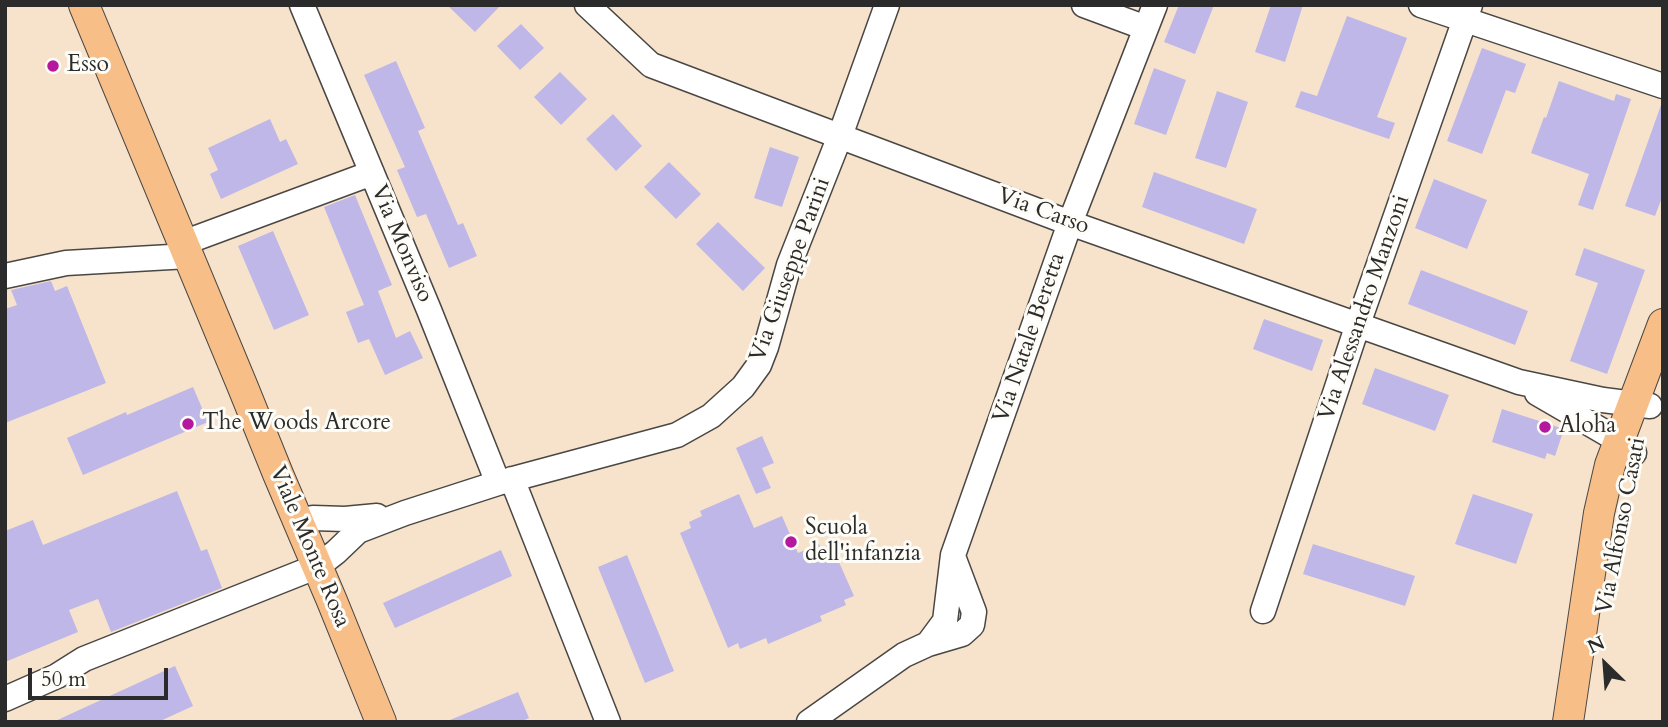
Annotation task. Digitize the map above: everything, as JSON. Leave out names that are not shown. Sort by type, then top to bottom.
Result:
[{"type":"main road","name":"Viale Monte Rosa","points":[[84,5],[381,722]]},
{"type":"main road","name":"Via Alfonso Casati","points":[[1589,722],[1619,516],[1626,447],[1641,405],[1663,324]]},
{"type":"main road","name":"Via Alfonso Casati","points":[[1641,405],[1663,376]]},
{"type":"main road","name":"Via Alfonso Casati","points":[[1568,722],[1599,513],[1610,465],[1626,447]]},
{"type":"street","name":"Via Monviso","points":[[302,5],[608,722]]},
{"type":"street","name":"Via Carso","points":[[587,5],[651,65],[1070,223],[1519,382],[1603,400],[1641,405]]},
{"type":"street","name":"Via Giuseppe Parini","points":[[5,699],[57,676],[84,659],[318,566],[358,531],[505,481],[677,435],[711,416],[743,387],[759,365],[789,265],[840,136],[887,5]]},
{"type":"street","points":[[1084,5],[1146,28]]},
{"type":"street","name":"Via Natale Beretta","points":[[809,722],[904,654],[928,644],[945,621],[953,555],[1070,223],[1155,5]]},
{"type":"street","points":[[1421,5],[1468,13],[1663,86]]},
{"type":"street","name":"Via Alessandro Manzoni","points":[[1263,611],[1358,324],[1468,13]]},
{"type":"street","points":[[5,276],[66,263],[185,249],[372,173]]},
{"type":"street","name":"Via Carso","points":[[1519,382],[1626,447]]},
{"type":"street","name":"Via Giuseppe Parini","points":[[298,521],[405,513]]},
{"type":"building","points":[[447,5],[501,5],[475,32]]},
{"type":"building","points":[[1179,5],[1214,5],[1195,54],[1164,42]]},
{"type":"building","points":[[1271,5],[1303,5],[1285,62],[1255,52]]},
{"type":"building","points":[[1347,16],[1407,38],[1377,117],[1395,123],[1389,139],[1295,107],[1301,91],[1317,96]]},
{"type":"building","points":[[521,24],[544,48],[520,70],[497,46]]},
{"type":"building","points":[[1482,48],[1526,64],[1515,93],[1506,90],[1482,154],[1447,141]]},
{"type":"building","points":[[396,61],[425,128],[418,131],[458,225],[463,223],[477,256],[449,268],[426,214],[417,217],[397,170],[405,167],[364,75]]},
{"type":"building","points":[[1154,68],[1186,80],[1166,135],[1134,124]]},
{"type":"building","points":[[560,72],[587,99],[561,125],[534,97]]},
{"type":"building","points":[[1559,81],[1614,101],[1616,94],[1631,99],[1593,210],[1578,205],[1589,174],[1531,153]]},
{"type":"building","points":[[1217,91],[1248,102],[1226,168],[1195,158]]},
{"type":"building","points":[[1661,105],[1663,195],[1655,216],[1625,206]]},
{"type":"building","points":[[613,114],[642,146],[616,171],[586,139]]},
{"type":"building","points":[[270,119],[280,142],[286,139],[298,164],[221,199],[210,174],[218,170],[208,148]]},
{"type":"building","points":[[770,147],[799,157],[782,207],[754,198]]},
{"type":"building","points":[[669,162],[701,194],[676,219],[644,187]]},
{"type":"building","points":[[1154,172],[1257,209],[1244,244],[1142,207]]},
{"type":"building","points":[[1434,179],[1487,200],[1467,249],[1415,228]]},
{"type":"building","points":[[355,195],[392,285],[378,291],[396,338],[410,331],[423,358],[385,375],[369,339],[358,343],[346,312],[364,305],[324,207]]},
{"type":"building","points":[[718,222],[765,268],[743,291],[696,244]]},
{"type":"building","points":[[273,231],[309,315],[274,330],[238,246]]},
{"type":"building","points":[[1584,248],[1645,270],[1607,374],[1570,361],[1598,283],[1575,275]]},
{"type":"building","points":[[1421,270],[1528,311],[1515,345],[1408,304]]},
{"type":"building","points":[[51,281],[55,291],[67,286],[106,383],[5,423],[5,309],[17,305],[11,290]]},
{"type":"building","points":[[1264,319],[1323,340],[1312,371],[1253,349]]},
{"type":"building","points":[[1375,368],[1449,395],[1435,431],[1362,404]]},
{"type":"building","points":[[193,387],[208,422],[83,475],[67,438]]},
{"type":"building","points":[[1502,409],[1564,429],[1555,456],[1547,453],[1545,459],[1492,442]]},
{"type":"building","points":[[762,436],[774,463],[762,468],[771,488],[756,494],[736,448]]},
{"type":"building","points":[[177,491],[201,551],[207,549],[222,588],[111,632],[98,599],[69,610],[78,632],[5,662],[5,531],[33,520],[43,545]]},
{"type":"building","points":[[739,494],[754,528],[782,516],[798,553],[819,544],[821,549],[831,544],[854,596],[844,600],[846,605],[820,616],[822,621],[768,644],[766,638],[740,649],[738,643],[728,648],[680,533],[691,528],[689,522],[702,516],[700,511]]},
{"type":"building","points":[[1473,494],[1533,514],[1516,564],[1455,544]]},
{"type":"building","points":[[1313,544],[1415,576],[1405,606],[1303,574]]},
{"type":"building","points":[[501,550],[512,576],[395,628],[383,603]]},
{"type":"building","points":[[627,555],[674,671],[645,683],[598,567]]},
{"type":"building","points":[[175,666],[193,706],[158,722],[53,722]]},
{"type":"building","points":[[518,692],[529,718],[520,722],[445,722]]},
{"type":"place","name":"Esso","points":[[53,66]]},
{"type":"place","name":"The Woods Arcore","points":[[188,424]]},
{"type":"place","name":"Aloha","points":[[1545,427]]},
{"type":"place","name":"Scuola dell'infanzia","points":[[791,542]]}]
